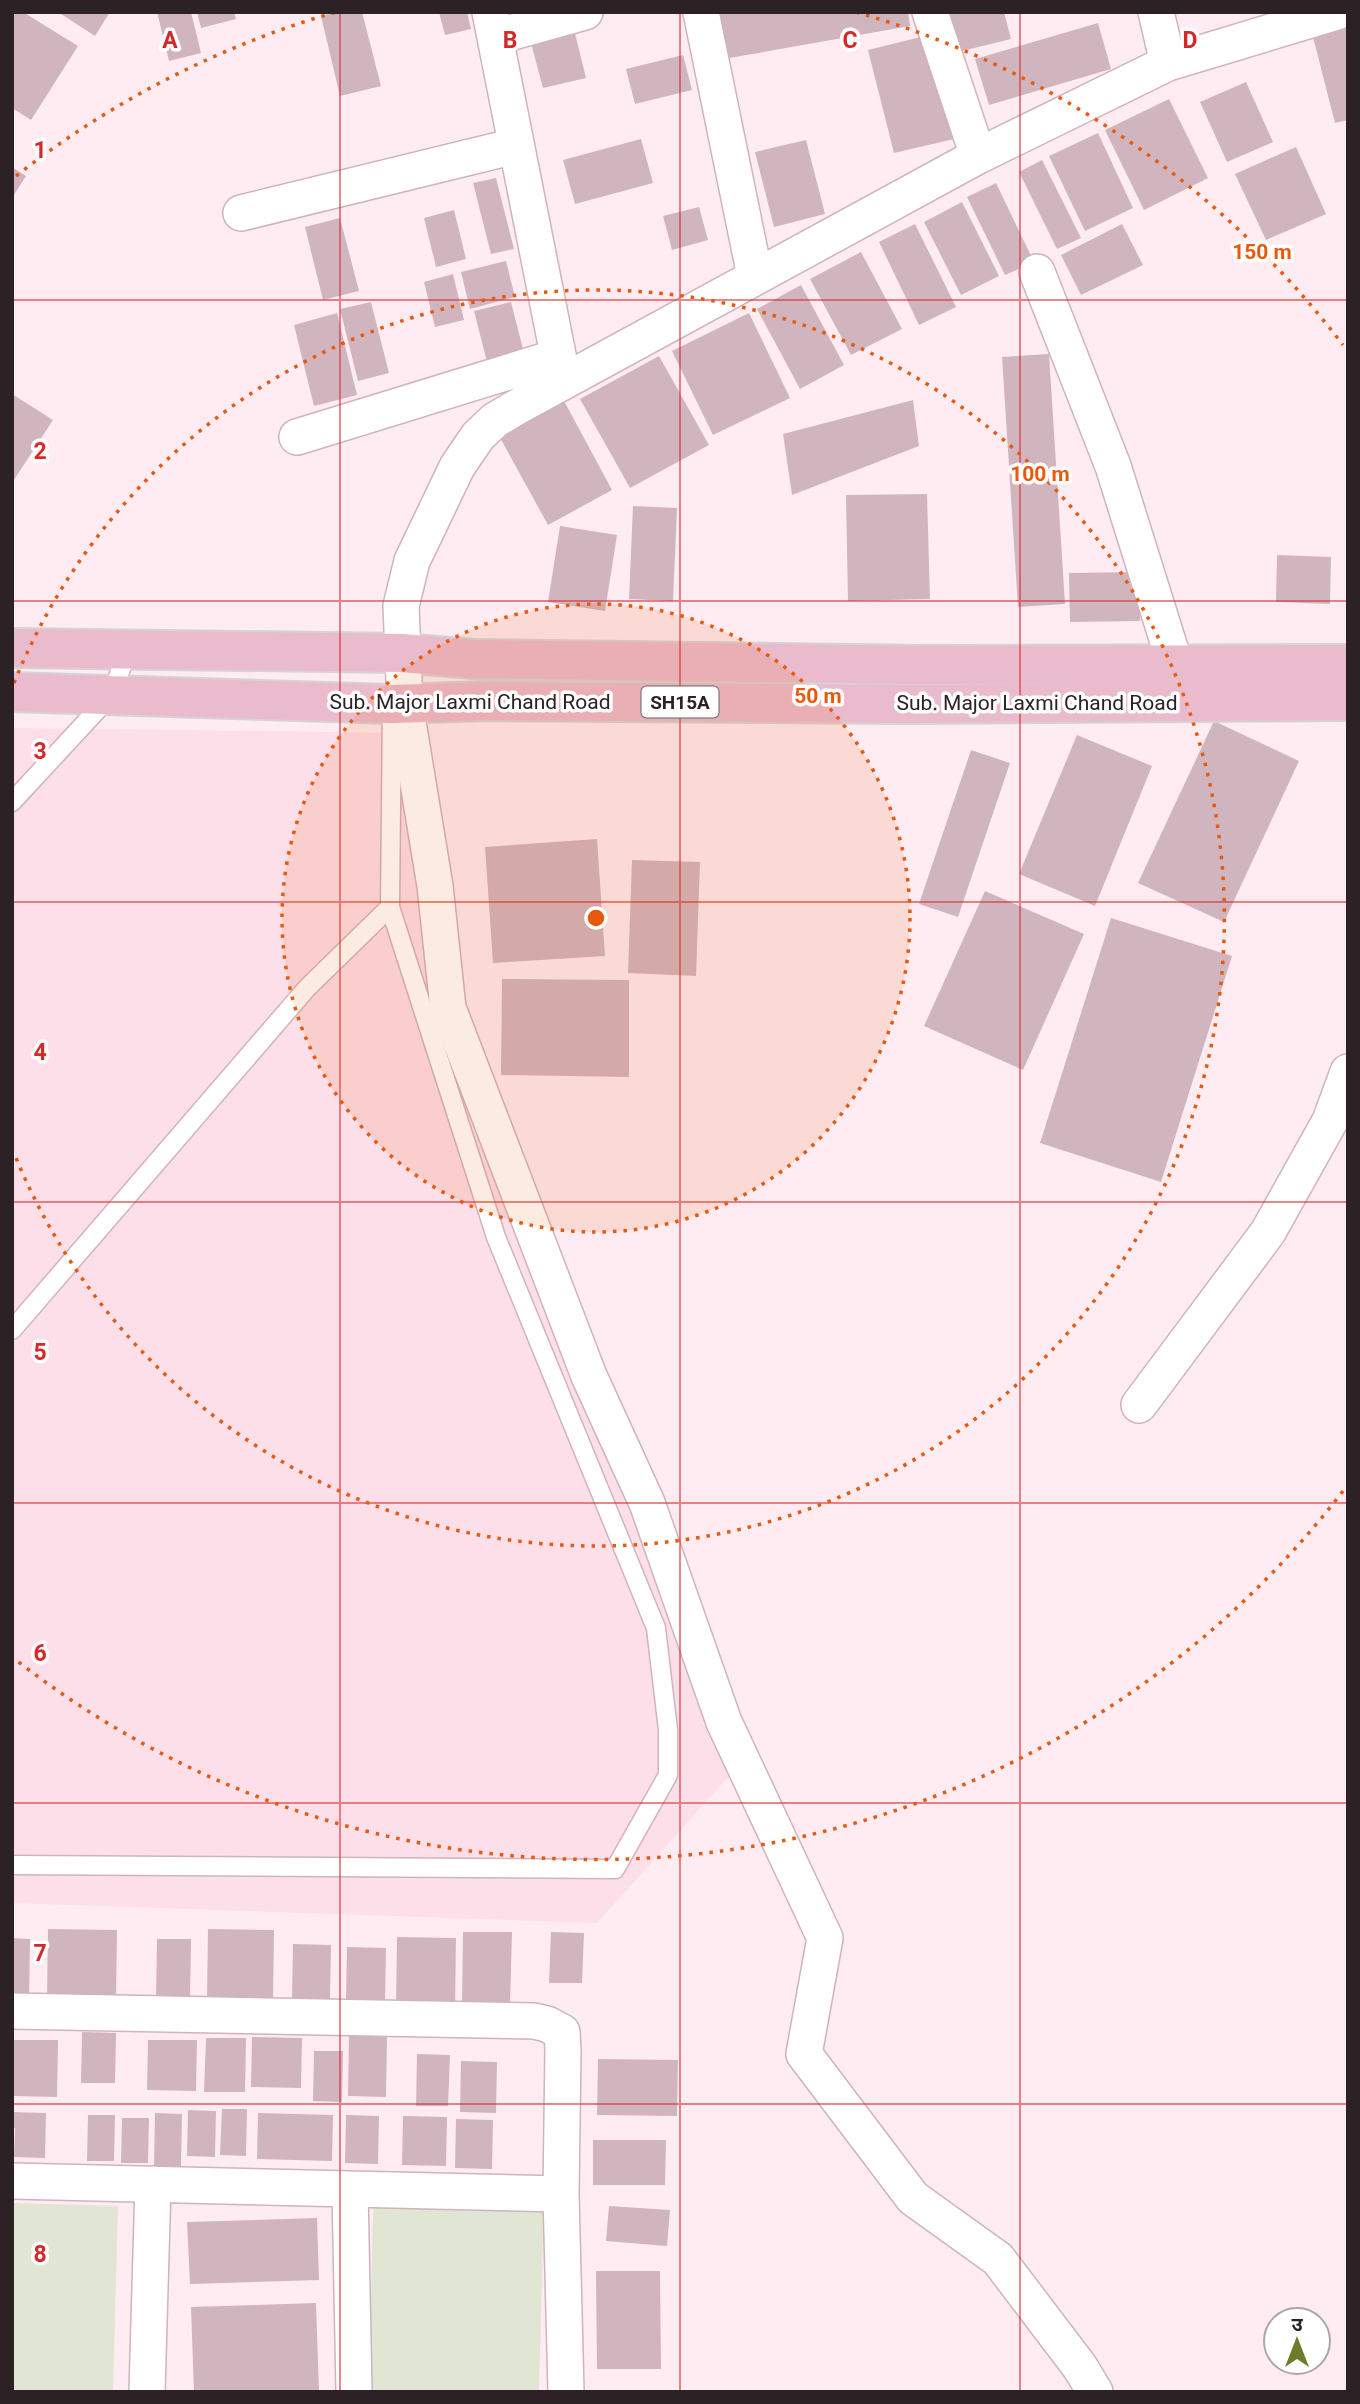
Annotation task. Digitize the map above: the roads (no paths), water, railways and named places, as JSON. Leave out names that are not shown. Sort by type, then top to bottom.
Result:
[{"type":"main road","name":"Sub. Major Laxmi Chand Road","points":[[12,648],[402,653],[474,659],[923,665],[1348,664]]},
{"type":"main road","name":"Sub. Major Laxmi Chand Road","points":[[12,692],[398,704],[487,701],[894,704],[1348,701]]},
{"type":"street","points":[[560,368],[492,24],[585,12]]},
{"type":"street","points":[[701,12],[755,276]]},
{"type":"street","points":[[930,12],[978,156]]},
{"type":"street","points":[[1156,12],[1168,63]]},
{"type":"street","points":[[297,437],[560,368],[755,276],[978,156],[1168,63],[1337,12]]},
{"type":"street","points":[[241,213],[516,146]]},
{"type":"street","points":[[1037,272],[1113,466],[1175,664]]},
{"type":"street","points":[[560,368],[478,436],[457,467],[412,561],[401,606],[402,653],[398,704],[435,886],[449,1008],[589,1376],[647,1503],[724,1722],[825,1938],[804,2053],[913,2197],[998,2259],[1080,2367],[1095,2392]]},
{"type":"street","points":[[1139,1405],[1268,1232],[1330,1121],[1348,1072]]},
{"type":"street","points":[[12,2011],[534,2021],[562,2032],[564,2050],[561,2194],[566,2392]]},
{"type":"street","points":[[12,2181],[561,2194]]},
{"type":"street","points":[[147,2392],[153,2184]]},
{"type":"street","points":[[350,2189],[354,2392]]},
{"type":"lane","points":[[12,802],[111,694],[128,649]]},
{"type":"lane","points":[[12,1865],[615,1869],[668,1775],[668,1730],[656,1628],[496,1237],[390,907],[398,704]]},
{"type":"lane","points":[[12,1329],[307,988],[390,907]]}]
